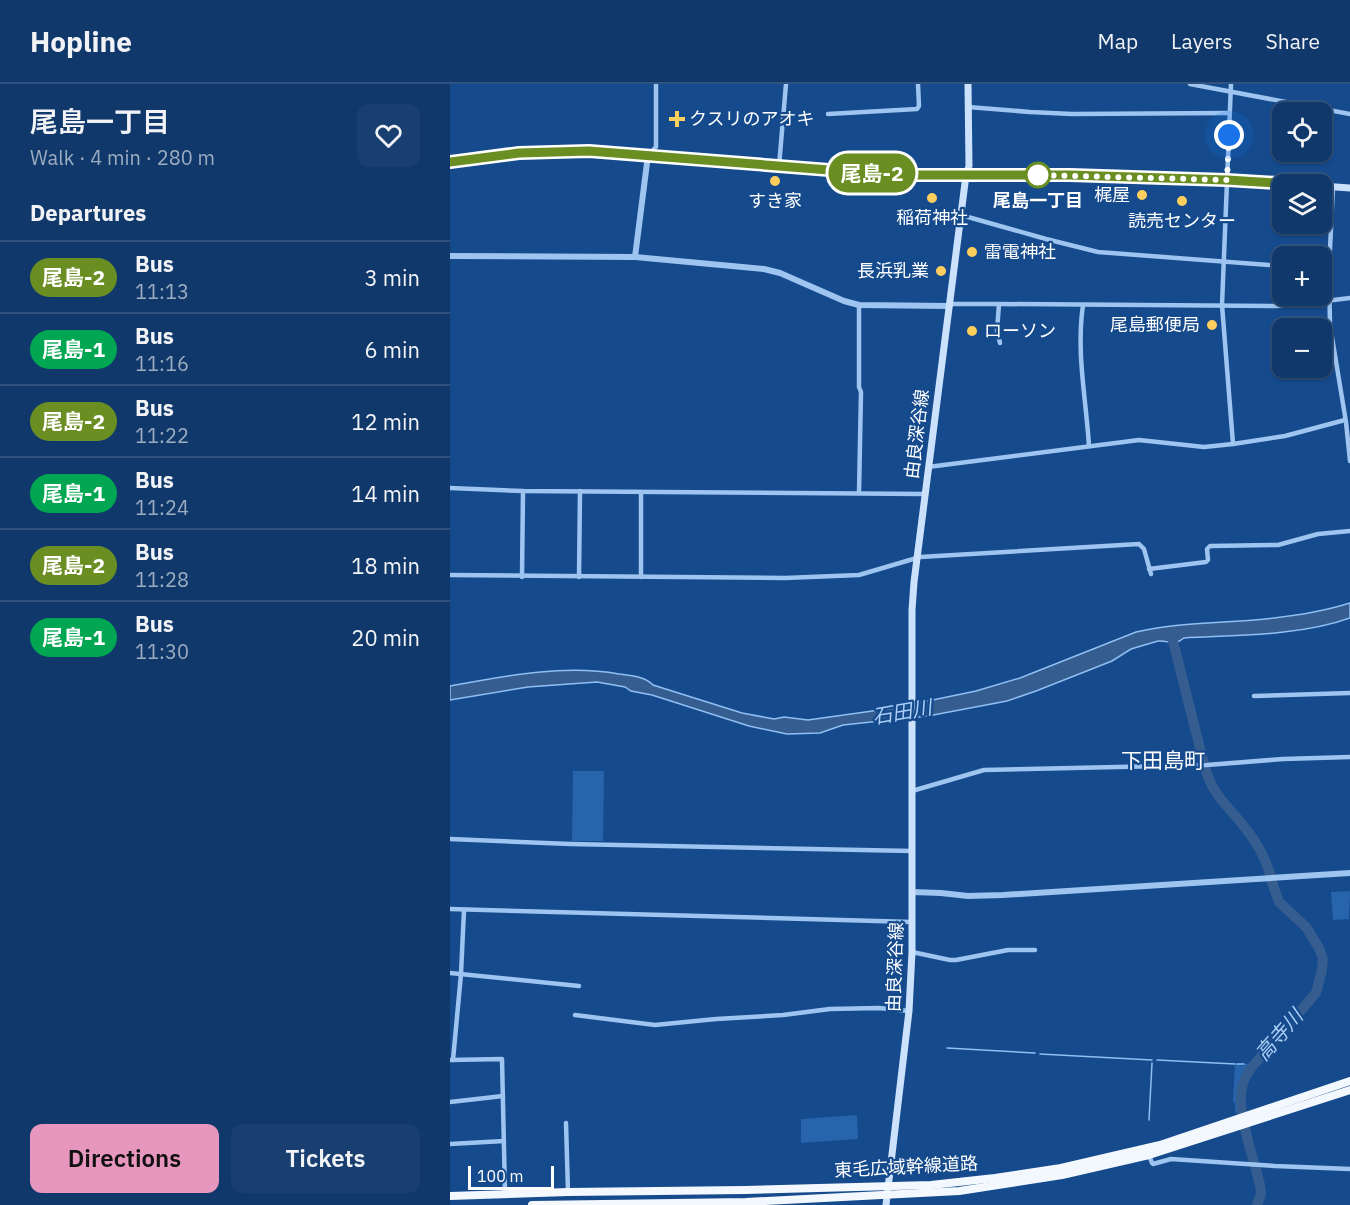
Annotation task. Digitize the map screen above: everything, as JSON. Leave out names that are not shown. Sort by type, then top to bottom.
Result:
[{"type":"highway","name":"東毛広域幹線道路","points":[[532,1205],[746,1204],[959,1191],[995,1186],[1062,1175],[1149,1155],[1350,1081]]},
{"type":"highway","name":"東毛広域幹線道路","points":[[1249,1119],[1350,1090]]},
{"type":"highway","name":"東毛広域幹線道路","points":[[450,1196],[931,1185],[1061,1168],[1160,1145],[1239,1123]]},
{"type":"main road","name":"由良深谷線","points":[[886,1205],[909,1011],[912,952],[912,610],[916,558],[948,306],[969,166],[968,84]]},
{"type":"main road","points":[[450,162],[544,151],[589,151],[893,175],[1070,175],[1272,183]]},
{"type":"main road","points":[[1334,187],[1350,188]]},
{"type":"street","points":[[635,257],[648,155],[656,147],[656,84]]},
{"type":"street","points":[[779,166],[786,84]]},
{"type":"street","points":[[828,114],[917,109],[919,106],[918,84]]},
{"type":"street","points":[[1190,84],[1350,114]]},
{"type":"street","points":[[1231,84],[1222,305],[1233,444]]},
{"type":"street","points":[[968,107],[1072,114],[1230,113]]},
{"type":"street","points":[[1330,246],[1334,187]]},
{"type":"street","points":[[960,215],[1098,252],[1272,265]]},
{"type":"street","points":[[450,256],[635,257],[764,269],[780,273],[844,301],[859,305],[1272,305]]},
{"type":"street","points":[[1332,301],[1350,298]]},
{"type":"street","points":[[999,304],[997,330],[1000,343]]},
{"type":"street","points":[[859,305],[859,387],[861,392],[859,493]]},
{"type":"street","points":[[1083,305],[1080,325],[1080,356],[1089,446]]},
{"type":"street","points":[[1329,306],[1330,326],[1347,422],[1350,461]]},
{"type":"street","points":[[928,467],[1139,440],[1204,447],[1233,444],[1285,436],[1347,422]]},
{"type":"street","points":[[450,488],[924,494]]},
{"type":"street","points":[[522,577],[523,490]]},
{"type":"street","points":[[579,577],[580,491]]},
{"type":"street","points":[[641,492],[641,577]]},
{"type":"street","points":[[450,575],[785,578],[859,575],[916,558],[1139,544],[1144,549],[1150,572],[1206,562],[1208,560],[1207,549],[1210,546],[1278,545],[1318,534],[1350,531]]},
{"type":"street","points":[[1254,696],[1350,693]]},
{"type":"street","points":[[912,791],[980,770],[1204,765],[1350,757]]},
{"type":"street","points":[[450,839],[570,844],[912,851]]},
{"type":"street","points":[[912,892],[968,896],[1003,895],[1350,873]]},
{"type":"street","points":[[450,909],[912,922]]},
{"type":"street","points":[[464,910],[461,974],[452,1060],[502,1059],[505,1193]]},
{"type":"street","points":[[912,952],[950,960],[1008,950],[1035,950]]},
{"type":"street","points":[[450,973],[579,986]]},
{"type":"street","points":[[575,1015],[655,1025],[830,1009],[879,1008],[909,1011]]},
{"type":"street","points":[[450,1102],[503,1096]]},
{"type":"street","points":[[566,1123],[568,1192]]},
{"type":"street","points":[[450,1144],[504,1141]]},
{"type":"street","points":[[1149,1155],[1153,1164],[1171,1159],[1350,1169]]},
{"type":"street","points":[[745,1190],[746,1204]]},
{"type":"street","points":[[620,1191],[623,1205]]},
{"type":"shaded area","points":[[573,771],[604,771],[603,841],[572,841]]},
{"type":"shaded area","points":[[1350,891],[1349,919],[1333,920],[1331,892]]},
{"type":"shaded area","points":[[1294,1011],[1297,1012],[1244,1074],[1239,1092],[1240,1111],[1235,1113],[1233,1102],[1235,1063],[1243,1066],[1249,1064]]},
{"type":"shaded area","points":[[857,1115],[858,1139],[801,1143],[801,1119]]},
{"type":"water","name":"石田川","points":[[1350,603],[1350,618],[1331,624],[1268,634],[1184,638],[1174,643],[1158,641],[1131,649],[1112,661],[1007,701],[928,716],[843,725],[820,733],[787,734],[749,726],[652,695],[631,691],[625,687],[597,682],[528,687],[450,700],[450,686],[534,672],[598,671],[636,676],[653,685],[742,713],[774,719],[784,717],[808,720],[894,708],[976,691],[1020,678],[1136,632],[1179,625],[1287,617]]},
{"type":"waterway","name":"高寺川","points":[[1171,633],[1208,777],[1220,799],[1255,841],[1270,874]]},
{"type":"waterway","name":"高寺川","points":[[1257,1205],[1261,1194],[1260,1185],[1242,1112],[1243,1083],[1252,1067],[1316,993],[1323,959],[1306,927],[1279,902],[1272,882]]},
{"type":"waterway","points":[[947,1048],[1035,1053]]},
{"type":"waterway","points":[[1040,1054],[1152,1060]]},
{"type":"waterway","points":[[1157,1060],[1235,1064]]},
{"type":"waterway","points":[[1149,1120],[1152,1063]]},
{"type":"waterway","points":[[1237,1064],[1244,1064]]},
{"type":"bus line","name":"尾島-2","points":[[450,162],[544,151],[589,151],[893,175],[1070,175],[1272,183]]},
{"type":"place","name":"クスリのアオキ","points":[[677,119]]},
{"type":"place","name":"尾島一丁目","points":[[1038,175]]},
{"type":"place","name":"すき家","points":[[775,181]]},
{"type":"place","name":"梶屋","points":[[1142,195]]},
{"type":"place","name":"稲荷神社","points":[[932,198]]},
{"type":"place","name":"読売センター","points":[[1182,201]]},
{"type":"place","name":"雷電神社","points":[[972,252]]},
{"type":"place","name":"長浜乳業","points":[[941,271]]},
{"type":"place","name":"尾島郵便局","points":[[1212,325]]},
{"type":"place","name":"ローソン","points":[[972,331]]},
{"type":"district","name":"下田島町","points":[[1163,761]]},
{"type":"route","points":[[1038,175],[1035,175],[1227,180],[1229,135]]}]
